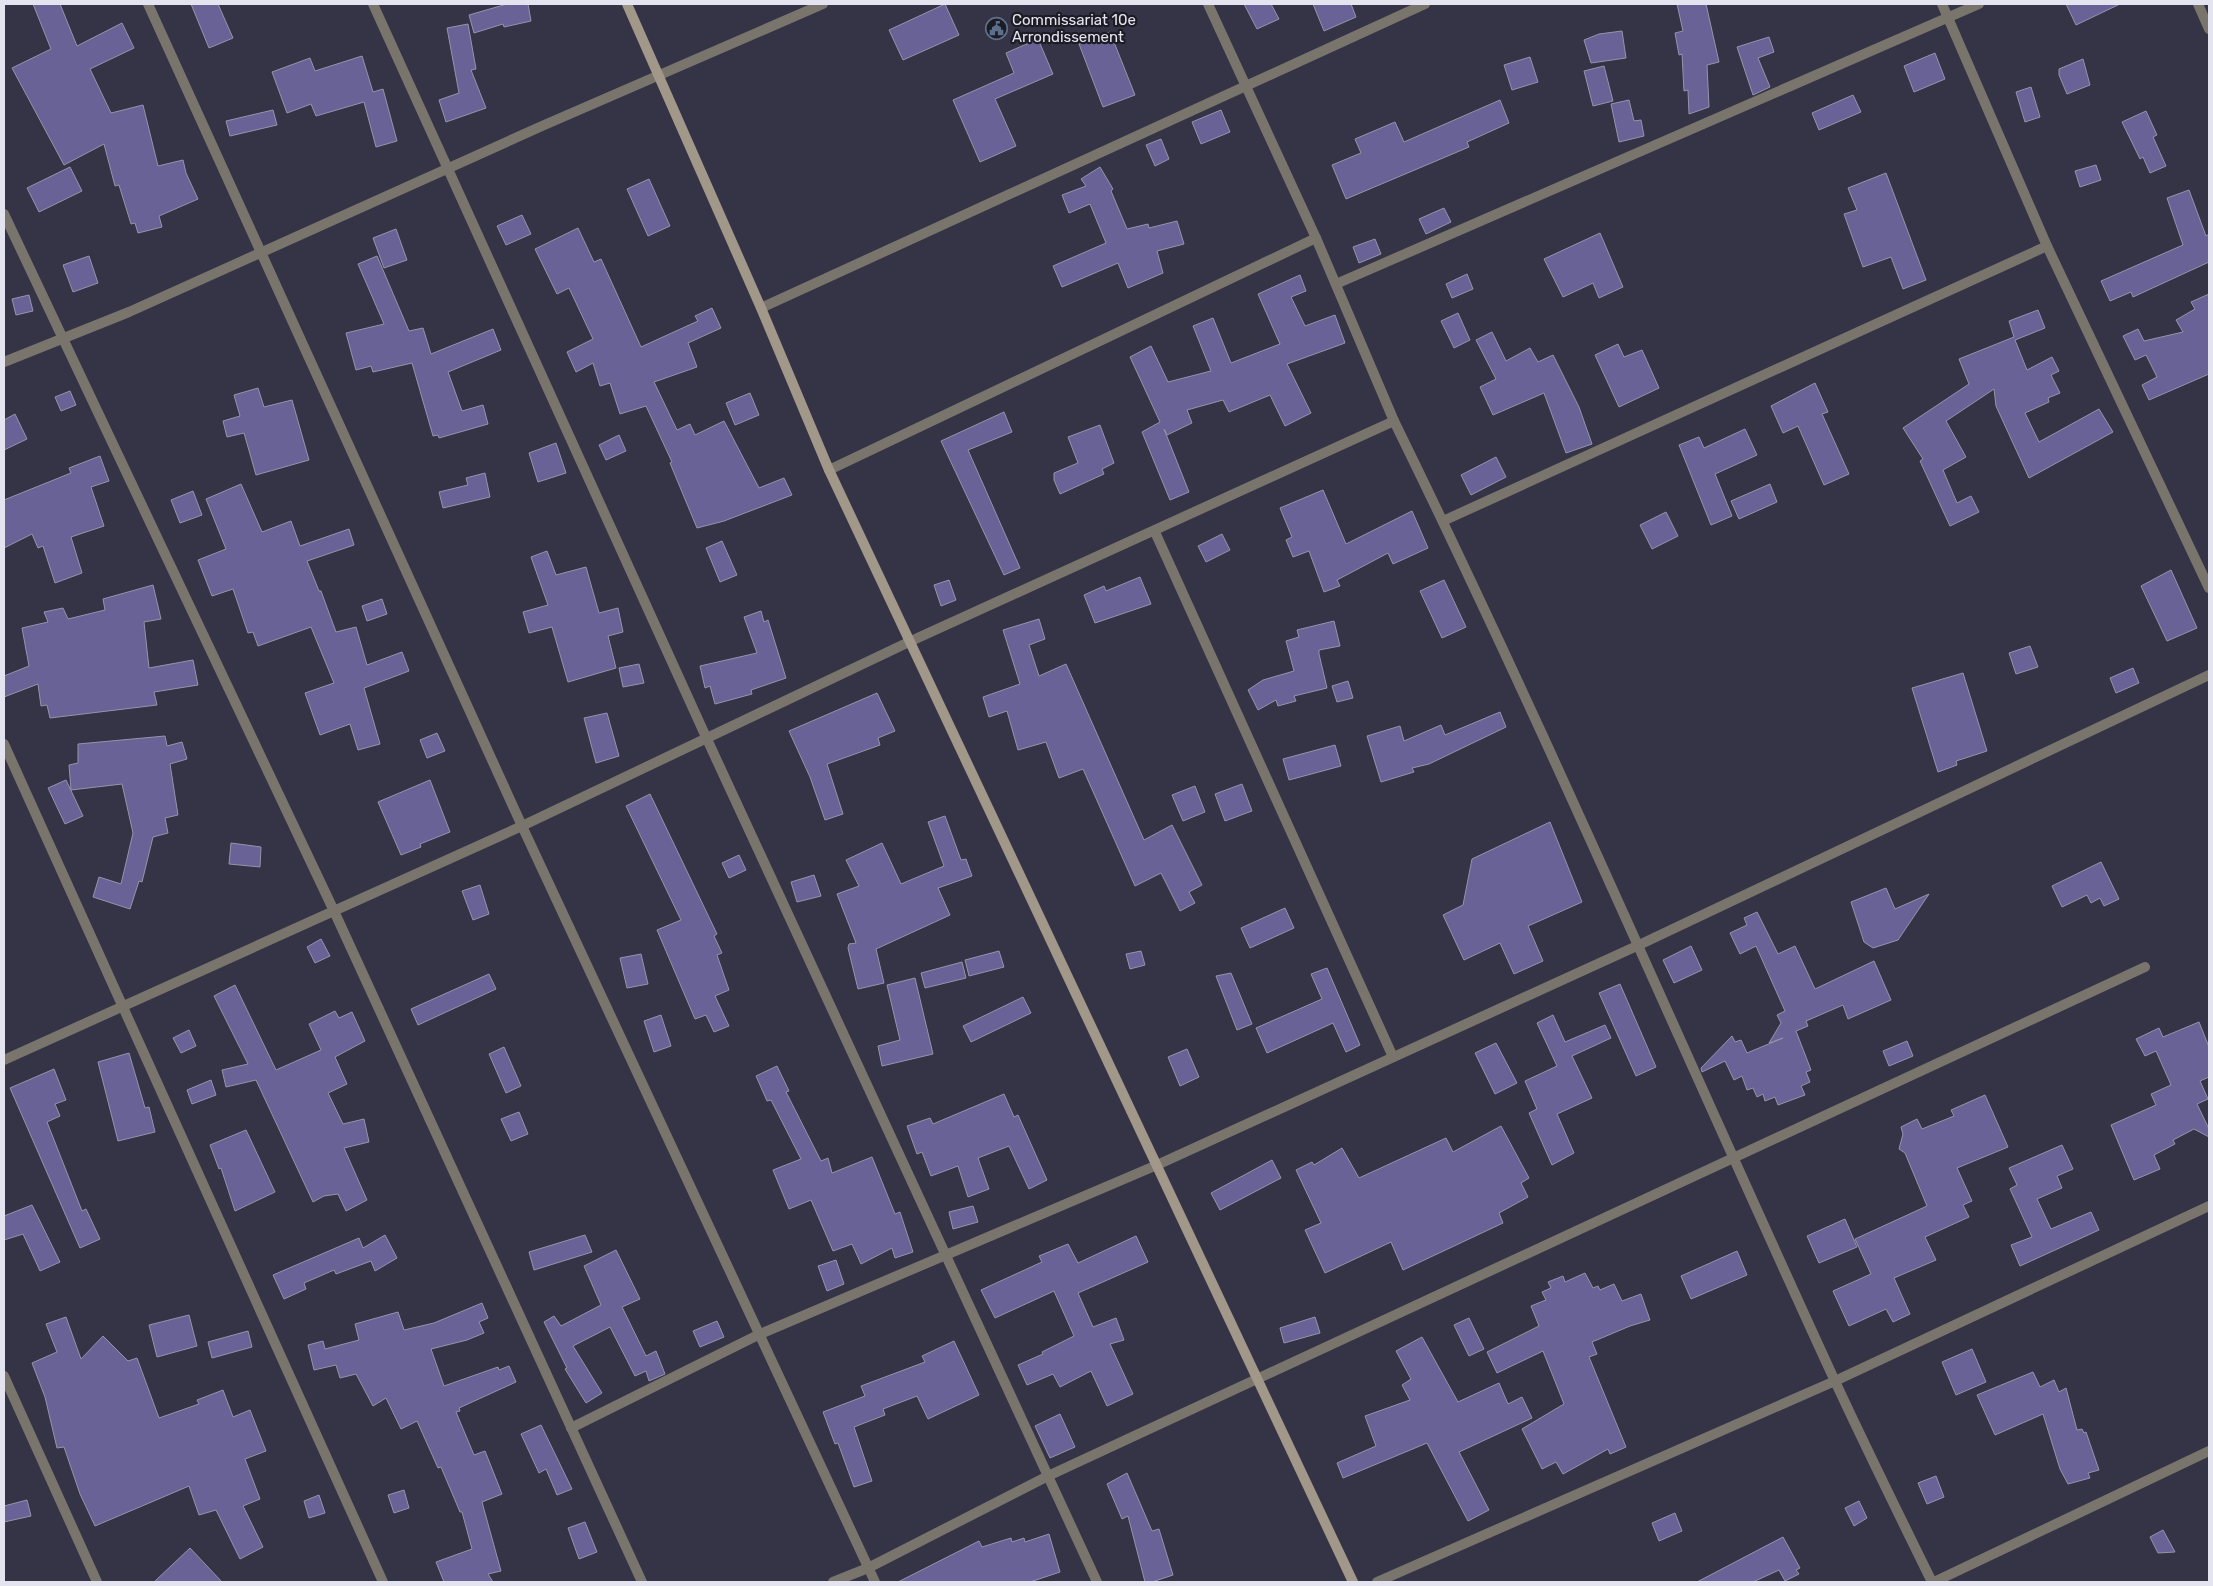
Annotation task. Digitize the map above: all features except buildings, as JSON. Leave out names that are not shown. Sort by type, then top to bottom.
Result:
[{"type":"street","points":[[148,4],[522,826],[758,1335],[875,1582]]},
{"type":"street","points":[[373,4],[706,737],[1097,1582]]},
{"type":"street","points":[[627,4],[660,74],[762,308],[829,470],[1156,1165],[1259,1379],[1353,1582]]},
{"type":"street","points":[[4,362],[129,312],[660,74],[824,4]]},
{"type":"street","points":[[1208,4],[1316,238],[1394,421],[1444,521],[1639,945],[1835,1381],[1933,1582],[2209,1452]]},
{"type":"street","points":[[762,308],[1425,4]]},
{"type":"street","points":[[1942,4],[2048,246],[2209,588]]},
{"type":"street","points":[[1336,284],[1979,4]]},
{"type":"street","points":[[2198,4],[2209,29]]},
{"type":"street","points":[[4,214],[334,911],[642,1582]]},
{"type":"street","points":[[829,470],[1316,238]]},
{"type":"street","points":[[1444,521],[2048,246]]},
{"type":"street","points":[[4,1060],[522,826],[706,737],[1394,421]]},
{"type":"street","points":[[1155,532],[1393,1057]]},
{"type":"street","points":[[570,1428],[758,1335],[1156,1165],[1639,945],[2209,675]]},
{"type":"street","points":[[4,744],[383,1582]]},
{"type":"street","points":[[833,1582],[868,1568],[1048,1476],[2146,967]]},
{"type":"street","points":[[1377,1582],[1835,1381],[2209,1206]]},
{"type":"street","points":[[4,1376],[97,1582]]},
{"type":"place","name":"Commissariat 10e Arrondissement","points":[[996,29]]}]
